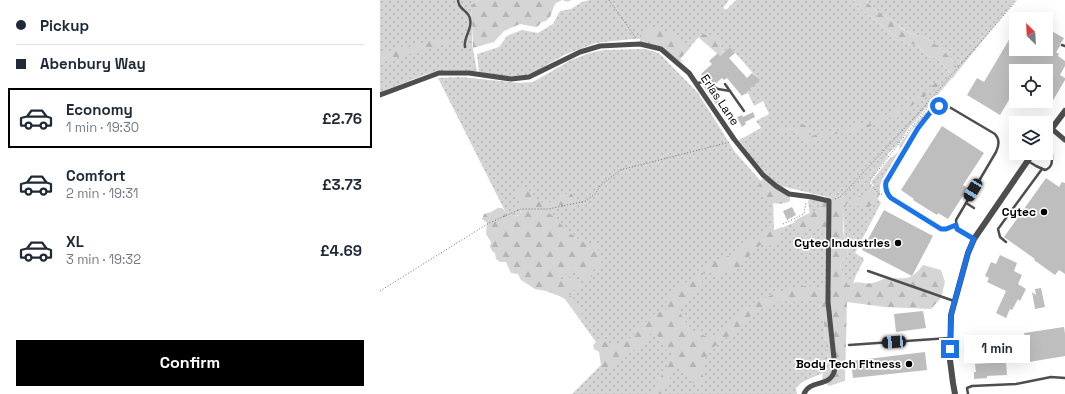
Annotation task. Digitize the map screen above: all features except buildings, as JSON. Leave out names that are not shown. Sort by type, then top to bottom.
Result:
[{"type":"street","name":"Erlas Lane","points":[[380,95],[439,73],[469,73],[511,79],[529,77],[580,52],[600,46],[640,44],[661,49],[689,73],[734,139],[763,175],[776,186],[790,194],[829,202]]},
{"type":"street","points":[[1053,128],[1065,111]]},
{"type":"street","points":[[1053,130],[1065,140]]},
{"type":"street","points":[[955,394],[950,360],[951,315],[968,253],[974,239],[1028,161]]},
{"type":"street","points":[[804,394],[807,388],[831,378],[834,374],[835,368],[828,302],[829,202]]},
{"type":"lane","points":[[458,0],[460,7],[468,14],[471,20],[470,29],[464,42],[465,47]]},
{"type":"lane","points":[[697,83],[704,82],[718,89],[730,90]]},
{"type":"lane","points":[[725,84],[744,111]]},
{"type":"lane","points":[[956,225],[946,229],[941,229],[891,198],[887,193],[886,182],[918,128],[933,109],[939,106],[951,108],[995,134],[999,140],[996,152],[956,220],[957,229],[974,239]]},
{"type":"lane","points":[[1028,161],[1045,170],[1049,169],[1052,165],[1052,160]]},
{"type":"lane","points":[[1006,242],[1000,237],[998,229],[1042,169]]},
{"type":"lane","points":[[966,203],[974,208]]},
{"type":"lane","points":[[868,272],[955,301]]},
{"type":"lane","points":[[849,345],[950,338]]},
{"type":"lane","points":[[968,394],[967,388],[972,386],[1016,384],[1052,377],[1065,378]]},
{"type":"path","points":[[609,0],[640,44]]},
{"type":"path","points":[[829,202],[840,197],[914,119],[1016,0]]},
{"type":"path","points":[[887,193],[880,195],[870,182],[914,124],[937,97]]},
{"type":"path","points":[[380,291],[489,223],[521,209],[548,209],[586,201],[596,193],[600,186],[620,170],[729,142],[734,139]]},
{"type":"path","points":[[783,224],[804,214],[806,200],[809,197]]},
{"type":"green space","points":[[380,0],[479,0],[471,5],[472,44],[477,71],[447,70],[427,74],[380,92]]},
{"type":"green space","points":[[479,0],[562,0],[556,3],[550,17],[538,26],[536,27],[520,24],[504,31],[494,42],[473,48],[471,5]]},
{"type":"green space","points":[[590,0],[729,0],[723,8],[726,10],[736,0],[853,0],[868,15],[906,44],[917,45],[928,56],[938,59],[950,73],[952,78],[909,128],[898,144],[888,154],[869,182],[872,187],[869,192],[881,203],[855,253],[864,260],[853,283],[848,285],[843,276],[840,265],[848,256],[844,226],[845,196],[833,198],[777,185],[763,173],[739,140],[761,128],[756,121],[769,114],[763,101],[754,106],[748,93],[743,95],[759,80],[730,47],[723,53],[720,44],[701,34],[680,59],[642,39],[633,39],[596,43],[564,55],[535,72],[522,76],[508,77],[479,72],[477,54],[499,47],[507,36],[522,30],[538,33],[553,24],[560,11],[571,9],[582,2]]},
{"type":"green space","points":[[853,0],[865,0],[875,10],[911,34],[923,37],[932,42],[949,56],[958,71],[952,79],[950,73],[938,59],[928,56],[917,45],[906,44],[868,15]]},
{"type":"green space","points":[[865,0],[1016,0],[958,71],[949,56],[938,46],[921,36],[911,34],[906,31],[875,10]]},
{"type":"green space","points":[[655,27],[674,35],[687,44],[690,48],[680,59],[685,63],[678,60],[664,49],[644,46],[640,41],[640,35],[645,29]]},
{"type":"green space","points":[[701,34],[715,36],[723,53],[720,56],[698,37]]},
{"type":"green space","points":[[441,39],[447,40],[447,43],[396,58],[380,60],[380,53]]},
{"type":"green space","points":[[644,49],[660,54],[698,93],[735,152],[773,195],[774,231],[810,216],[808,201],[810,199],[821,200],[825,205],[827,246],[826,290],[816,290],[824,324],[828,361],[823,373],[802,382],[796,388],[797,394],[572,394],[601,365],[629,349],[601,349],[565,299],[549,290],[560,283],[519,207],[522,215],[513,216],[504,221],[506,214],[505,211],[438,78],[461,77],[520,83],[533,82],[571,60],[590,53],[604,50]]},
{"type":"green space","points":[[938,81],[941,81],[935,89],[903,112],[869,127],[846,133],[833,134],[805,144],[803,137],[799,137],[793,132],[783,133],[780,130],[783,128],[794,129],[798,123],[805,125],[808,130],[808,139],[814,135],[825,134],[830,131],[844,131],[853,125],[867,125],[900,108]]},
{"type":"green space","points":[[932,105],[933,107],[911,131],[882,180],[879,197],[872,187],[874,186],[871,182],[890,158],[897,153],[900,147],[899,145]]},
{"type":"green space","points":[[763,179],[767,180],[790,197],[790,201],[777,204],[767,200],[759,186],[760,181]]},
{"type":"green space","points":[[526,187],[536,200],[544,203],[558,200],[564,194],[572,194],[576,204],[575,206],[569,209],[560,205],[550,210],[548,213],[575,237],[589,245],[595,245],[598,248],[598,253],[602,260],[600,266],[591,271],[592,278],[588,282],[583,283],[574,271],[564,275],[560,279],[573,278],[580,286],[575,290],[571,290],[565,295],[573,297],[581,311],[582,316],[579,318],[565,298],[546,291],[535,289],[521,280],[518,274],[511,273],[506,262],[500,262],[496,259],[495,253],[490,247],[491,242],[486,234],[487,223],[482,219],[484,214],[498,208],[502,208],[505,211],[506,217],[504,221],[513,216],[522,215],[516,195],[519,188]]},
{"type":"green space","points":[[872,187],[879,197],[878,199],[876,197],[876,202],[869,207],[851,207],[849,201],[852,198],[870,194],[869,192]]},
{"type":"green space","points":[[845,196],[848,202],[844,209],[843,230],[848,256],[840,265],[843,276],[848,285],[855,282],[875,283],[884,279],[910,277],[914,275],[923,265],[941,270],[945,282],[941,298],[931,309],[885,307],[847,302],[845,381],[829,386],[822,380],[828,361],[824,324],[818,300],[802,299],[791,303],[785,300],[760,309],[749,317],[736,332],[714,347],[705,359],[702,374],[705,381],[703,385],[697,386],[692,382],[683,369],[676,369],[667,384],[665,394],[652,394],[672,358],[673,352],[665,349],[660,339],[653,331],[639,347],[624,357],[614,368],[605,369],[601,365],[599,352],[594,349],[593,345],[600,338],[614,345],[633,337],[636,328],[644,324],[654,314],[668,309],[666,302],[681,286],[694,277],[699,276],[702,278],[702,283],[686,299],[679,311],[684,320],[694,331],[707,337],[721,333],[734,316],[777,293],[791,288],[806,286],[831,290],[830,248],[822,242],[823,235],[820,226],[816,228],[808,226],[802,232],[796,230],[794,221],[820,208],[821,202],[827,197],[833,198]]},
{"type":"green space","points":[[782,227],[783,229],[780,231],[779,238],[776,243],[765,246],[763,243],[752,252],[746,261],[734,272],[728,272],[724,269],[721,275],[715,276],[712,269],[704,274],[702,271],[705,267],[736,252],[746,242],[761,238],[763,233],[768,229],[774,230]]},
{"type":"place","name":"Cytec","points":[[1044,212]]},
{"type":"place","name":"Cytec Industries","points":[[898,243]]},
{"type":"place","name":"Body Tech Fitness","points":[[909,364]]},
{"type":"route","points":[[939,106],[933,109],[918,128],[885,186],[887,193],[891,198],[941,229],[946,229],[956,225],[957,229],[974,239],[968,253],[951,315],[950,349]]}]
